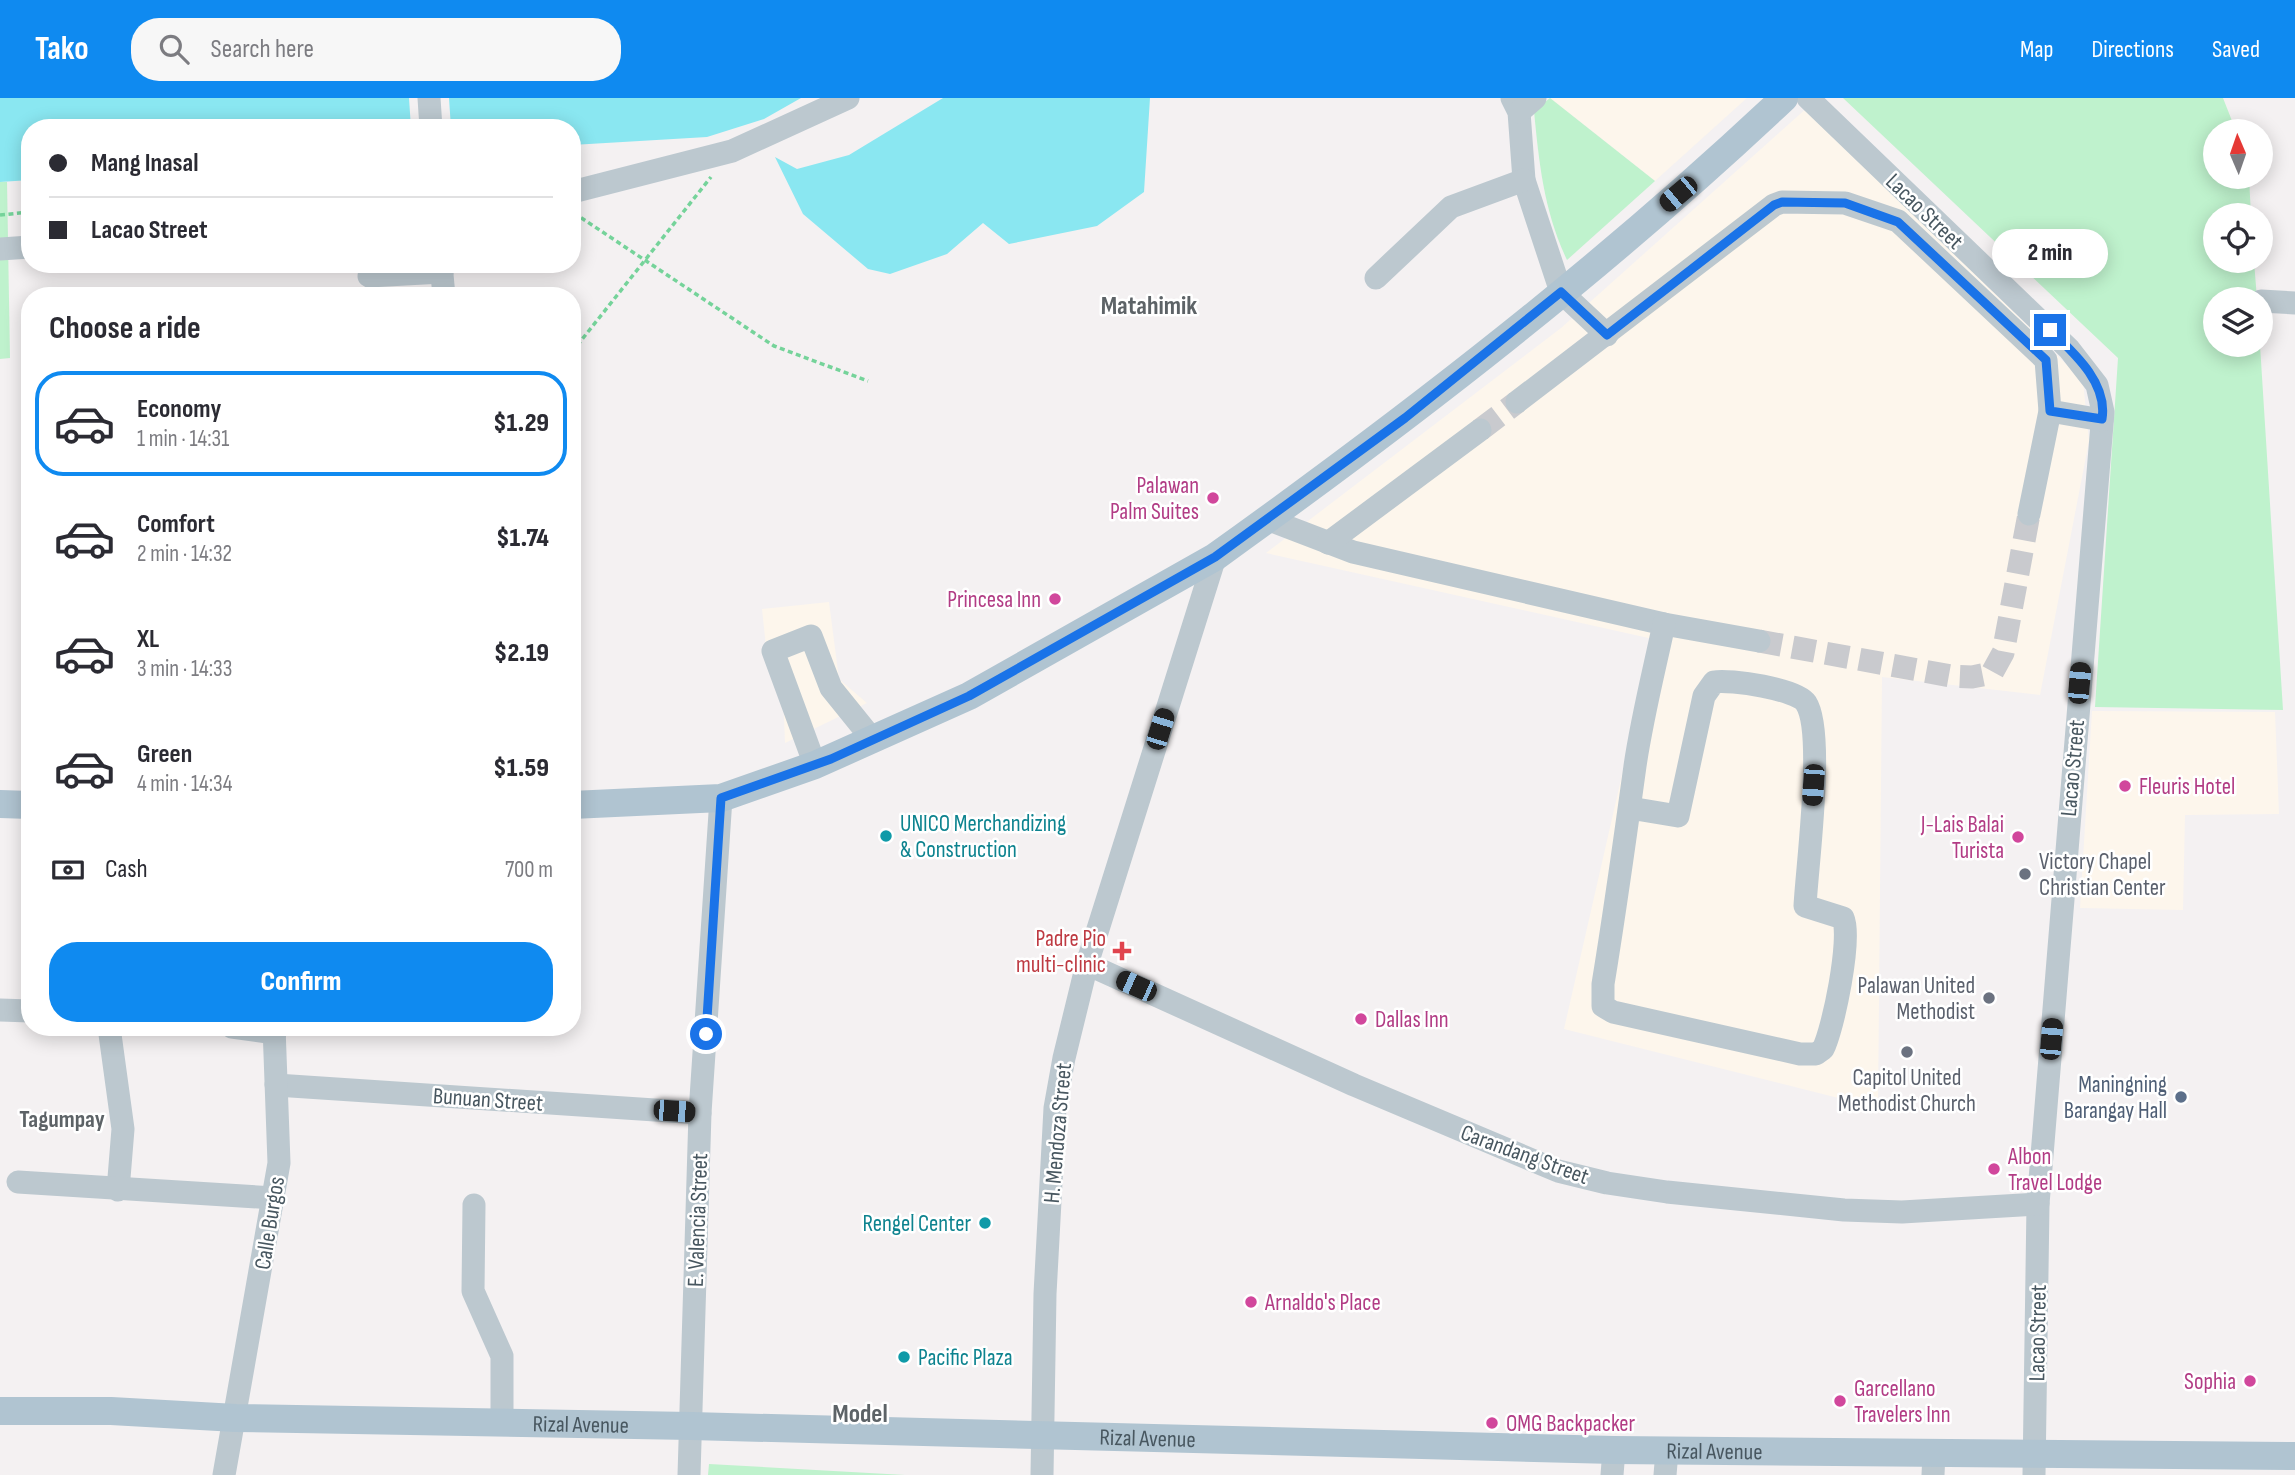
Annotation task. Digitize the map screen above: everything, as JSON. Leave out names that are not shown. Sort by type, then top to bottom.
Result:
[{"type":"main road","points":[[581,805],[721,798],[814,765],[969,696],[1215,557],[1442,390],[1698,177],[1784,98]]},
{"type":"main road","points":[[0,804],[21,805]]},
{"type":"main road","name":"Rizal Avenue","points":[[0,1412],[111,1411],[236,1418],[691,1426],[1044,1437],[1613,1463],[2034,1464],[2295,1456]]},
{"type":"street","points":[[429,98],[430,119]]},
{"type":"street","points":[[581,190],[732,151],[848,98]]},
{"type":"street","name":"Lacao Street","points":[[1808,98],[2069,349],[2097,385],[2102,419],[2038,1204],[2034,1464]]},
{"type":"street","points":[[1522,103],[1524,180],[1561,292],[1607,335]]},
{"type":"street","points":[[1376,278],[1451,207],[1524,180]]},
{"type":"street","points":[[1517,402],[1774,205],[1782,202],[1845,203],[1898,222],[2046,360],[2050,411],[2029,514]]},
{"type":"street","points":[[0,249],[21,248]]},
{"type":"street","points":[[369,276],[396,273]]},
{"type":"street","points":[[2273,302],[2295,303]]},
{"type":"street","points":[[2050,411],[2102,419]]},
{"type":"street","points":[[1328,543],[1480,430]]},
{"type":"street","points":[[1267,519],[1353,552],[1664,624],[1759,641]]},
{"type":"street","name":"H. Mendoza Street","points":[[1042,1475],[1045,1294],[1055,1108],[1066,1046],[1087,964],[1215,557]]},
{"type":"street","points":[[1630,808],[1678,816],[1704,696],[1714,682],[1725,680],[1779,690],[1802,698],[1807,704],[1812,717],[1814,763],[1805,906],[1838,915],[1843,918],[1846,926],[1839,982],[1822,1049],[1816,1054],[1800,1054],[1613,1012],[1603,1006],[1603,984],[1635,764],[1664,624]]},
{"type":"street","points":[[814,765],[773,651],[811,636],[831,688],[873,740]]},
{"type":"street","name":"E. Valencia Street","points":[[689,1475],[701,1113],[721,798]]},
{"type":"street","name":"Carandang Street","points":[[1087,964],[1354,1085],[1558,1171],[1607,1183],[1667,1192],[1844,1210],[1926,1211],[2038,1204]]},
{"type":"street","points":[[0,1010],[21,1011]]},
{"type":"street","points":[[110,1036],[122,1129],[118,1190]]},
{"type":"street","name":"Calle Burgos","points":[[224,1475],[279,1163],[274,1036]]},
{"type":"street","name":"Bunuan Street","points":[[276,1085],[701,1113]]},
{"type":"street","points":[[18,1182],[274,1198]]},
{"type":"street","points":[[474,1205],[473,1291],[502,1356],[502,1423]]},
{"type":"path","points":[[581,341],[732,151]]},
{"type":"path","points":[[0,215],[21,213]]},
{"type":"path","points":[[581,218],[775,345],[868,381]]},
{"type":"shaded area","points":[[1550,98],[1747,98],[1655,181]]},
{"type":"shaded area","points":[[1808,107],[2083,381],[2089,441],[2040,695],[1882,677],[1878,1108],[1564,1029],[1653,639],[1266,553],[1561,328]]},
{"type":"shaded area","points":[[829,602],[839,679],[867,703],[785,743],[783,692],[766,647],[762,609]]},
{"type":"shaded area","points":[[2092,711],[2275,712],[2279,814],[2185,815],[2183,910],[2080,908]]},
{"type":"green space","points":[[1550,98],[1655,181],[1567,260],[1548,205],[1534,111]]},
{"type":"green space","points":[[1843,98],[2223,98],[2231,119],[2203,119],[2203,189],[2250,189],[2250,203],[2203,203],[2203,273],[2255,273],[2256,287],[2203,287],[2203,357],[2261,357],[2283,710],[2095,707],[2118,358]]},
{"type":"green space","points":[[0,182],[7,182],[10,358],[0,359]]},
{"type":"green space","points":[[709,1464],[905,1475],[708,1475]]},
{"type":"water","points":[[0,98],[409,98],[410,119],[21,119],[21,181],[0,182]]},
{"type":"water","points":[[449,98],[801,98],[764,119],[707,137],[581,144],[581,119],[450,119]]},
{"type":"water","points":[[943,98],[1150,98],[1144,192],[1097,226],[1009,244],[983,223],[947,254],[890,274],[868,269],[803,214],[775,157],[797,169],[849,155]]},
{"type":"tunnel","points":[[1480,430],[1517,402]]},
{"type":"tunnel","points":[[1759,641],[1951,676],[1972,677],[1992,673],[2003,653],[2029,514]]},
{"type":"place","name":"Palawan Palm Suites","points":[[1213,498]]},
{"type":"place","name":"Princesa Inn","points":[[1055,599]]},
{"type":"place","name":"Fleuris Hotel","points":[[2125,786]]},
{"type":"place","name":"UNICO Merchandizing & Construction","points":[[886,836]]},
{"type":"place","name":"J-Lais Balai Turista","points":[[2018,837]]},
{"type":"place","name":"Victory Chapel Christian Center","points":[[2025,874]]},
{"type":"place","name":"Padre Pio multi-clinic","points":[[1122,951]]},
{"type":"place","name":"Palawan United Methodist","points":[[1989,998]]},
{"type":"place","name":"Dallas Inn","points":[[1361,1019]]},
{"type":"place","name":"Capitol United Methodist Church","points":[[1907,1052]]},
{"type":"place","name":"Maningning Barangay Hall","points":[[2181,1097]]},
{"type":"place","name":"Albon Travel Lodge","points":[[1994,1169]]},
{"type":"place","name":"Rengel Center","points":[[985,1223]]},
{"type":"place","name":"Arnaldo's Place","points":[[1251,1302]]},
{"type":"place","name":"Pacific Plaza","points":[[904,1357]]},
{"type":"place","name":"Sophia","points":[[2250,1381]]},
{"type":"place","name":"Garcellano Travelers Inn","points":[[1840,1401]]},
{"type":"place","name":"OMG Backpacker","points":[[1492,1423]]},
{"type":"district","name":"Matahimik","points":[[1149,305]]},
{"type":"district","name":"Tagumpay","points":[[62,1119]]},
{"type":"district","name":"Model","points":[[860,1413]]},
{"type":"route","points":[[706,1034],[721,798],[831,759],[969,696],[1215,557],[1442,390],[1561,292],[1607,335],[1774,205],[1782,202],[1845,203],[1898,222],[2046,360],[2050,411],[2102,419],[2097,385],[2083,365],[2050,330]]}]
